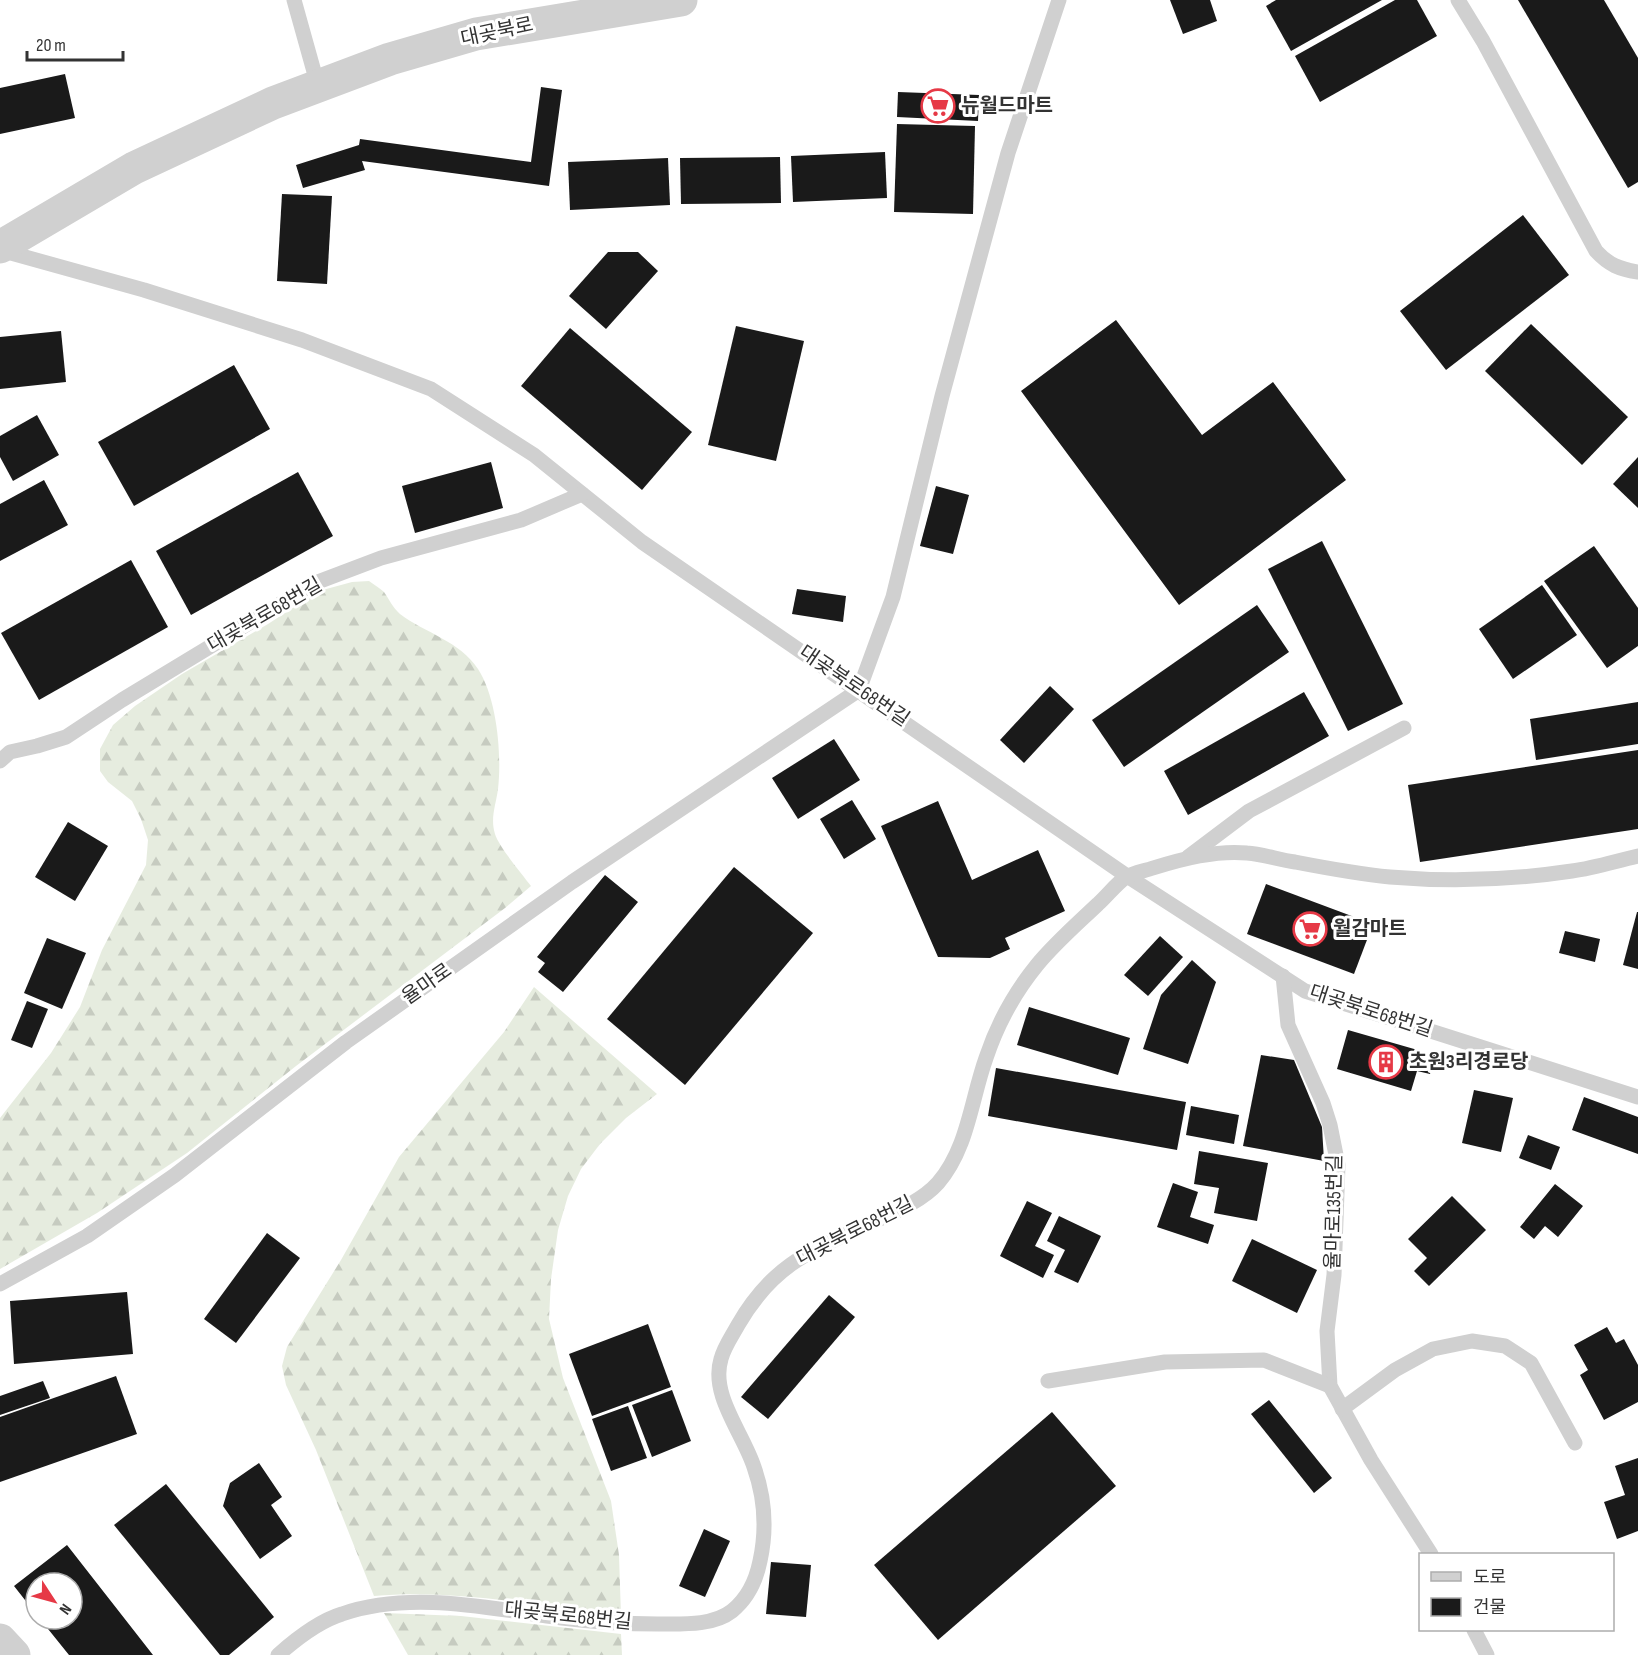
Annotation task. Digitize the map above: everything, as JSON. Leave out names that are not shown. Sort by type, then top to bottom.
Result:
[{"type":"street","name":"대곶북로","points":[[0,248],[134,168],[273,103],[390,59],[476,34],[681,0]]},
{"type":"street","points":[[0,1640],[14,1655]]},
{"type":"lane","points":[[294,0],[318,86]]},
{"type":"lane","points":[[859,690],[893,597],[942,396],[1008,153],[1059,0]]},
{"type":"lane","points":[[1458,0],[1483,41],[1596,251],[1606,262],[1625,270],[1638,272]]},
{"type":"lane","name":"대곶북로68번길","points":[[0,248],[302,340],[431,389],[534,455],[642,542],[1127,876],[1305,991],[1638,1097]]},
{"type":"lane","name":"대곶북로68번길","points":[[0,761],[10,752],[66,737],[122,700],[315,583],[381,558],[521,520],[582,494]]},
{"type":"lane","name":"율마로","points":[[0,1284],[87,1236],[175,1175],[346,1042],[572,882],[859,690]]},
{"type":"lane","points":[[1188,857],[1249,811],[1404,728]]},
{"type":"lane","name":"대곶북로68번길","points":[[278,1655],[308,1632],[339,1614],[373,1606],[466,1605],[614,1623],[684,1624],[708,1621],[729,1614],[746,1597],[756,1577],[764,1544],[765,1517],[761,1488],[753,1463],[723,1398],[717,1379],[720,1361],[726,1346],[760,1291],[779,1272],[830,1242],[916,1201],[936,1186],[950,1167],[962,1143],[986,1058],[998,1028],[1016,994],[1037,965],[1127,876],[1188,857],[1246,853],[1384,876],[1436,880],[1502,879],[1575,871],[1638,856]]},
{"type":"lane","name":"율마로135번길","points":[[1283,976],[1288,1025],[1323,1103],[1338,1165],[1334,1275],[1327,1331],[1330,1386],[1371,1460],[1430,1553]]},
{"type":"lane","points":[[1342,1408],[1395,1371],[1433,1349],[1472,1341],[1505,1346],[1531,1363],[1575,1443]]},
{"type":"lane","points":[[1048,1381],[1165,1362],[1264,1360],[1330,1386]]},
{"type":"lane","points":[[1475,1631],[1487,1655]]},
{"type":"green space","points":[[369,581],[384,592],[400,614],[462,651],[478,669],[490,695],[497,727],[499,775],[493,817],[495,834],[501,846],[531,886],[296,1066],[187,1153],[97,1213],[0,1269],[0,1118],[51,1053],[80,1007],[102,950],[146,865],[148,840],[141,819],[132,801],[108,782],[100,771],[100,749],[113,725],[135,706],[182,674],[319,591],[352,582]]},
{"type":"green space","points":[[534,987],[657,1094],[626,1118],[600,1144],[581,1169],[568,1196],[558,1230],[551,1279],[549,1319],[563,1378],[611,1501],[619,1555],[621,1616],[467,1597],[405,1594],[374,1596],[316,1450],[286,1385],[282,1366],[287,1347],[341,1260],[399,1157],[504,1032]]},
{"type":"green space","points":[[384,1613],[461,1616],[621,1634],[622,1655],[408,1655]]},
{"type":"building","points":[[1170,0],[1210,0],[1217,21],[1183,34]]},
{"type":"building","points":[[1276,0],[1382,0],[1291,51],[1266,6]]},
{"type":"building","points":[[1395,0],[1417,0],[1437,36],[1320,102],[1295,56]]},
{"type":"building","points":[[1518,0],[1604,0],[1638,58],[1638,182],[1628,188]]},
{"type":"building","points":[[65,74],[75,118],[0,134],[0,88]]},
{"type":"building","points":[[541,87],[562,90],[549,186],[362,161],[365,170],[303,188],[296,165],[359,145],[360,139],[531,162]]},
{"type":"building","name":"뉴월드마트","points":[[898,92],[979,95],[978,121],[897,117]]},
{"type":"building","points":[[897,124],[975,126],[973,214],[894,212]]},
{"type":"building","points":[[885,152],[887,198],[793,202],[791,156]]},
{"type":"building","points":[[780,157],[781,203],[681,204],[680,158]]},
{"type":"building","points":[[668,158],[670,205],[570,210],[568,162]]},
{"type":"building","points":[[282,194],[332,196],[327,284],[277,281]]},
{"type":"building","points":[[1523,215],[1569,275],[1446,370],[1400,311]]},
{"type":"building","points":[[608,252],[638,252],[658,271],[606,329],[569,296]]},
{"type":"building","points":[[1116,320],[1202,435],[1273,382],[1346,480],[1179,605],[1021,391]]},
{"type":"building","points":[[1531,324],[1628,417],[1582,465],[1485,371]]},
{"type":"building","points":[[736,326],[804,341],[776,461],[708,445]]},
{"type":"building","points":[[570,328],[692,432],[642,490],[521,386]]},
{"type":"building","points":[[61,331],[66,382],[0,389],[0,337]]},
{"type":"building","points":[[234,365],[270,429],[134,506],[98,442]]},
{"type":"building","points":[[37,415],[59,455],[13,481],[0,457],[0,436]]},
{"type":"building","points":[[1638,457],[1638,508],[1613,484]]},
{"type":"building","points":[[491,462],[503,508],[415,533],[402,486]]},
{"type":"building","points":[[298,472],[333,536],[191,615],[156,551]]},
{"type":"building","points":[[44,480],[68,525],[0,561],[0,504]]},
{"type":"building","points":[[936,486],[969,495],[953,554],[920,546]]},
{"type":"building","points":[[1322,541],[1403,704],[1348,731],[1268,569]]},
{"type":"building","points":[[1594,546],[1638,608],[1638,646],[1607,668],[1544,581]]},
{"type":"building","points":[[131,560],[168,627],[39,700],[1,633]]},
{"type":"building","points":[[1542,585],[1577,635],[1513,679],[1479,629]]},
{"type":"building","points":[[797,589],[846,596],[843,622],[792,614]]},
{"type":"building","points":[[1257,605],[1289,652],[1124,767],[1092,720]]},
{"type":"building","points":[[1050,686],[1074,709],[1024,763],[1000,740]]},
{"type":"building","points":[[1304,692],[1329,736],[1188,815],[1164,771]]},
{"type":"building","points":[[1638,702],[1638,744],[1536,760],[1530,719]]},
{"type":"building","points":[[834,739],[860,780],[798,819],[772,778]]},
{"type":"building","points":[[1638,750],[1638,829],[1420,862],[1408,785]]},
{"type":"building","points":[[852,800],[876,839],[844,859],[820,819]]},
{"type":"building","points":[[938,801],[972,880],[1038,850],[1065,911],[1005,938],[1010,949],[990,958],[938,957],[881,826]]},
{"type":"building","points":[[68,822],[108,846],[75,901],[35,877]]},
{"type":"building","points":[[734,867],[813,933],[685,1085],[607,1019]]},
{"type":"building","points":[[605,875],[638,902],[563,992],[538,972],[545,963],[537,957]]},
{"type":"building","name":"월감마트","points":[[1266,884],[1373,924],[1354,974],[1247,934]]},
{"type":"building","points":[[1638,912],[1638,969],[1623,965]]},
{"type":"building","points":[[1565,931],[1600,939],[1595,962],[1559,953]]},
{"type":"building","points":[[1160,936],[1183,957],[1148,996],[1124,975]]},
{"type":"building","points":[[47,938],[86,953],[62,1009],[24,993]]},
{"type":"building","points":[[1192,960],[1216,982],[1188,1064],[1143,1049],[1161,995]]},
{"type":"building","points":[[27,1001],[48,1009],[32,1048],[11,1040]]},
{"type":"building","points":[[1029,1007],[1130,1038],[1118,1075],[1017,1045]]},
{"type":"building","name":"초원3리경로당","points":[[1348,1030],[1435,1055],[1430,1074],[1417,1071],[1411,1091],[1337,1069]]},
{"type":"building","points":[[1261,1055],[1294,1060],[1322,1127],[1324,1161],[1243,1146]]},
{"type":"building","points":[[996,1068],[1186,1102],[1177,1150],[988,1116]]},
{"type":"building","points":[[1474,1090],[1513,1098],[1501,1152],[1462,1143]]},
{"type":"building","points":[[1584,1097],[1638,1117],[1638,1154],[1572,1130]]},
{"type":"building","points":[[1191,1106],[1239,1115],[1234,1144],[1186,1135]]},
{"type":"building","points":[[1528,1135],[1560,1147],[1551,1170],[1519,1158]]},
{"type":"building","points":[[1199,1151],[1268,1163],[1257,1221],[1214,1213],[1219,1188],[1194,1184]]},
{"type":"building","points":[[1173,1183],[1198,1192],[1190,1217],[1214,1225],[1208,1244],[1157,1227]]},
{"type":"building","points":[[1555,1184],[1583,1206],[1558,1237],[1545,1226],[1534,1239],[1520,1227]]},
{"type":"building","points":[[1452,1196],[1486,1230],[1429,1286],[1414,1271],[1427,1258],[1408,1239]]},
{"type":"building","points":[[1027,1201],[1052,1213],[1035,1246],[1054,1255],[1043,1278],[1000,1256]]},
{"type":"building","points":[[1059,1216],[1101,1236],[1078,1283],[1054,1272],[1065,1250],[1047,1241]]},
{"type":"building","points":[[267,1233],[300,1258],[236,1343],[204,1319]]},
{"type":"building","points":[[1252,1239],[1317,1270],[1297,1313],[1232,1281]]},
{"type":"building","points":[[127,1292],[133,1354],[14,1364],[10,1301]]},
{"type":"building","points":[[829,1295],[855,1317],[768,1419],[741,1397]]},
{"type":"building","points":[[648,1324],[671,1387],[592,1416],[569,1354]]},
{"type":"building","points":[[1607,1327],[1616,1343],[1624,1339],[1638,1365],[1638,1402],[1604,1420],[1580,1375],[1588,1370],[1574,1345]]},
{"type":"building","points":[[116,1376],[137,1434],[0,1482],[0,1417]]},
{"type":"building","points":[[43,1381],[50,1398],[0,1415],[0,1396]]},
{"type":"building","points":[[672,1390],[691,1441],[652,1457],[632,1405]]},
{"type":"building","points":[[1269,1400],[1332,1478],[1314,1493],[1251,1414]]},
{"type":"building","points":[[628,1406],[647,1458],[611,1471],[592,1419]]},
{"type":"building","points":[[1052,1412],[1116,1486],[938,1640],[874,1565]]},
{"type":"building","points":[[1638,1458],[1638,1531],[1617,1539],[1604,1502],[1625,1495],[1615,1466]]},
{"type":"building","points":[[259,1463],[282,1497],[271,1505],[292,1536],[260,1559],[223,1506],[230,1483]]},
{"type":"building","points":[[166,1484],[274,1617],[229,1655],[220,1655],[114,1525]]},
{"type":"building","points":[[704,1529],[730,1541],[705,1597],[679,1586]]},
{"type":"building","points":[[67,1545],[153,1655],[69,1655],[50,1631],[84,1631],[84,1571],[33,1571]]},
{"type":"building","points":[[771,1562],[811,1565],[806,1617],[766,1614]]},
{"type":"building","points":[[24,1578],[24,1599],[14,1586]]},
{"type":"place","name":"뉴월드마트","points":[[938,106]]},
{"type":"place","name":"월감마트","points":[[1310,929]]},
{"type":"place","name":"초원3리경로당","points":[[1386,1062]]}]
